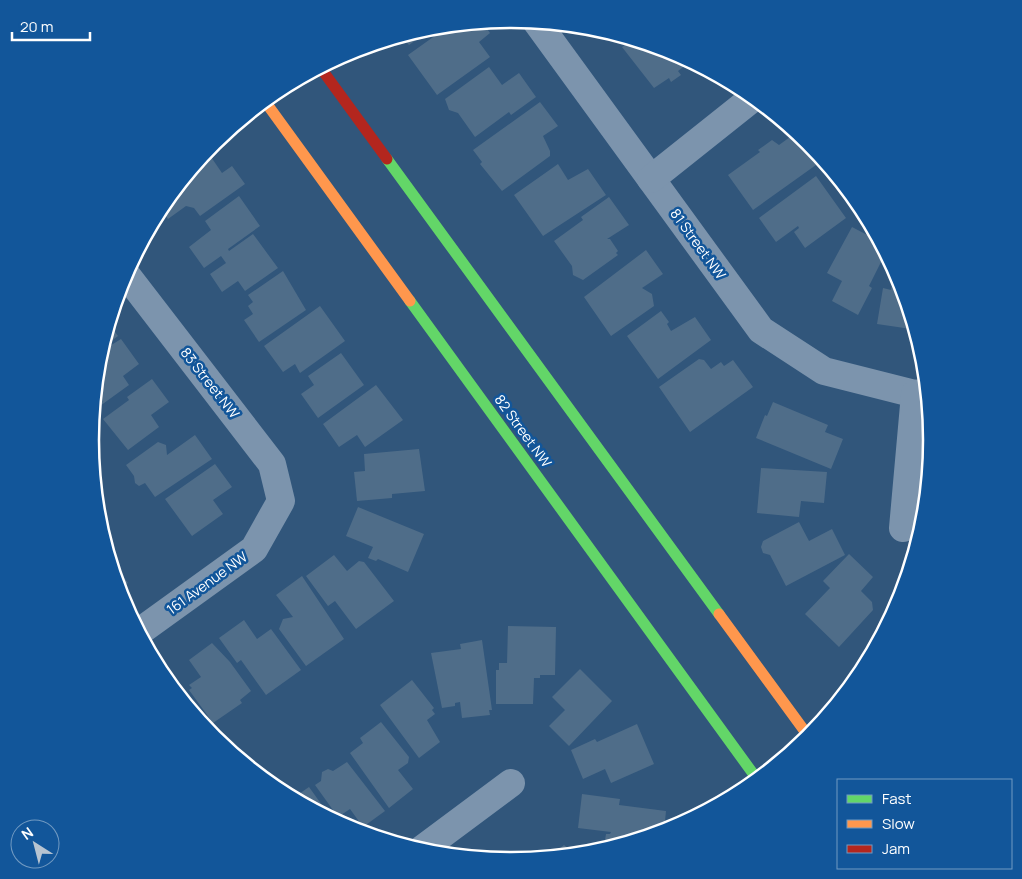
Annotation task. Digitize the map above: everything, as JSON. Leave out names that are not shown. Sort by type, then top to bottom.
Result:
[{"type":"main road","points":[[324,73],[803,729]]},
{"type":"main road","name":"82 Street NW","points":[[269,107],[753,773]]},
{"type":"street","name":"81 Street NW","points":[[541,28],[761,330],[824,371],[920,393]]},
{"type":"street","points":[[651,179],[747,102]]},
{"type":"street","name":"83 Street NW","points":[[131,280],[272,464],[281,501]]},
{"type":"street","points":[[903,528],[920,398]]},
{"type":"street","name":"161 Avenue NW","points":[[144,628],[254,549],[281,501]]},
{"type":"street","points":[[430,844],[511,783]]},
{"type":"building","points":[[484,28],[486,28],[490,33],[479,42],[490,57],[437,95],[408,55],[437,34]]},
{"type":"building","points":[[419,38],[409,45],[406,41]]},
{"type":"building","points":[[624,44],[643,49],[684,66],[678,71],[681,75],[671,82],[669,78],[654,88],[622,47]]},
{"type":"building","points":[[489,67],[502,85],[519,73],[536,97],[511,115],[509,112],[475,137],[458,113],[449,110],[445,99]]},
{"type":"building","points":[[540,102],[558,126],[543,136],[550,151],[550,156],[502,191],[480,164],[482,162],[473,150]]},
{"type":"building","points":[[790,137],[817,164],[753,210],[728,175],[760,152],[758,150],[772,140],[779,145]]},
{"type":"building","points":[[211,157],[222,173],[232,166],[245,184],[200,216],[194,208],[186,206],[168,219],[165,215],[168,211]]},
{"type":"building","points":[[558,164],[568,180],[588,169],[606,195],[543,236],[514,195]]},
{"type":"building","points":[[816,176],[846,218],[805,248],[794,232],[799,228],[798,226],[776,242],[759,218]]},
{"type":"building","points":[[239,196],[260,226],[228,249],[229,251],[253,234],[278,268],[245,291],[238,281],[222,292],[210,274],[226,263],[221,256],[204,268],[189,247],[211,230],[205,221]]},
{"type":"building","points":[[609,197],[629,225],[607,239],[610,239],[618,251],[616,253],[618,255],[583,280],[573,275],[572,266],[554,241],[583,220],[581,217]]},
{"type":"building","points":[[852,227],[869,236],[873,243],[872,245],[875,247],[882,260],[869,286],[872,288],[858,315],[832,301],[842,281],[827,273]]},
{"type":"building","points":[[646,250],[663,274],[642,288],[652,294],[654,306],[611,336],[584,297]]},
{"type":"building","points":[[283,271],[306,310],[259,342],[244,320],[253,314],[248,306],[253,302],[248,295]]},
{"type":"building","points":[[892,283],[908,329],[877,324],[883,288],[891,290]]},
{"type":"building","points":[[320,306],[345,341],[300,373],[295,364],[283,372],[264,346]]},
{"type":"building","points":[[661,311],[669,322],[667,324],[671,331],[695,317],[711,340],[658,379],[627,336]]},
{"type":"building","points":[[114,330],[118,336],[111,341]]},
{"type":"building","points":[[121,339],[139,364],[123,376],[129,385],[101,405],[107,359],[110,346]]},
{"type":"building","points":[[341,353],[364,385],[318,418],[301,394],[314,385],[308,376]]},
{"type":"building","points":[[699,359],[704,360],[711,369],[721,362],[724,366],[733,360],[753,387],[690,432],[659,387]]},
{"type":"building","points":[[152,379],[169,402],[151,415],[159,427],[128,450],[103,419],[129,400],[127,397]]},
{"type":"building","points":[[376,385],[403,420],[365,447],[357,435],[339,447],[323,424]]},
{"type":"building","points":[[773,402],[828,425],[825,432],[843,439],[831,469],[756,438],[765,415],[767,416]]},
{"type":"building","points":[[195,435],[212,459],[155,497],[145,483],[139,486],[135,483],[134,476],[126,465],[158,442],[166,445],[167,455]]},
{"type":"building","points":[[419,449],[425,491],[392,494],[392,498],[357,501],[354,472],[365,471],[364,454]]},
{"type":"building","points":[[215,464],[232,487],[213,500],[223,514],[192,536],[165,499]]},
{"type":"building","points":[[761,468],[827,472],[824,503],[801,501],[799,517],[757,513]]},
{"type":"building","points":[[358,507],[424,534],[408,572],[378,559],[376,561],[368,558],[373,547],[346,536]]},
{"type":"building","points":[[799,522],[809,541],[832,529],[845,555],[786,586],[770,555],[763,553],[761,547],[763,541]]},
{"type":"building","points":[[849,554],[873,577],[861,591],[872,602],[873,610],[839,647],[805,614],[830,588],[823,581]]},
{"type":"building","points":[[334,555],[347,571],[359,561],[364,562],[394,601],[356,629],[335,601],[328,606],[306,576]]},
{"type":"building","points":[[302,576],[344,639],[306,666],[279,629],[283,619],[293,617],[276,595]]},
{"type":"building","points":[[244,620],[257,639],[271,629],[301,670],[266,695],[241,660],[237,663],[219,638]]},
{"type":"building","points":[[508,626],[556,627],[555,675],[540,675],[540,678],[534,678],[533,704],[496,704],[496,670],[499,670],[499,663],[507,663]]},
{"type":"building","points":[[482,640],[492,710],[489,710],[490,715],[462,718],[460,702],[455,703],[455,706],[442,708],[431,653],[461,649],[460,644]]},
{"type":"building","points":[[212,643],[230,662],[251,691],[240,700],[242,703],[213,723],[189,690],[192,688],[189,685],[201,677],[189,660]]},
{"type":"building","points":[[580,669],[612,701],[569,746],[549,726],[565,710],[552,697]]},
{"type":"building","points":[[412,680],[434,708],[432,710],[435,714],[427,720],[440,742],[419,758],[380,705]]},
{"type":"building","points":[[381,722],[409,757],[408,763],[398,770],[413,789],[389,808],[350,753],[363,743],[360,738]]},
{"type":"building","points":[[637,724],[654,764],[611,783],[605,769],[583,779],[571,750],[595,739],[597,742]]},
{"type":"building","points":[[347,762],[385,811],[366,825],[360,823],[350,809],[341,815],[334,811],[315,785],[321,781],[322,772],[328,769],[333,771]]},
{"type":"building","points":[[309,787],[322,805],[305,796],[300,793]]},
{"type":"building","points":[[582,794],[620,799],[619,805],[666,811],[665,822],[605,840],[606,834],[611,832],[578,828]]},
{"type":"traffic: fast","points":[[387,159],[719,614]]},
{"type":"traffic: fast","points":[[410,301],[753,773]]},
{"type":"traffic: slow","points":[[269,107],[410,301]]},
{"type":"traffic: slow","points":[[719,614],[803,729]]},
{"type":"traffic: jam","points":[[324,73],[387,159]]}]
